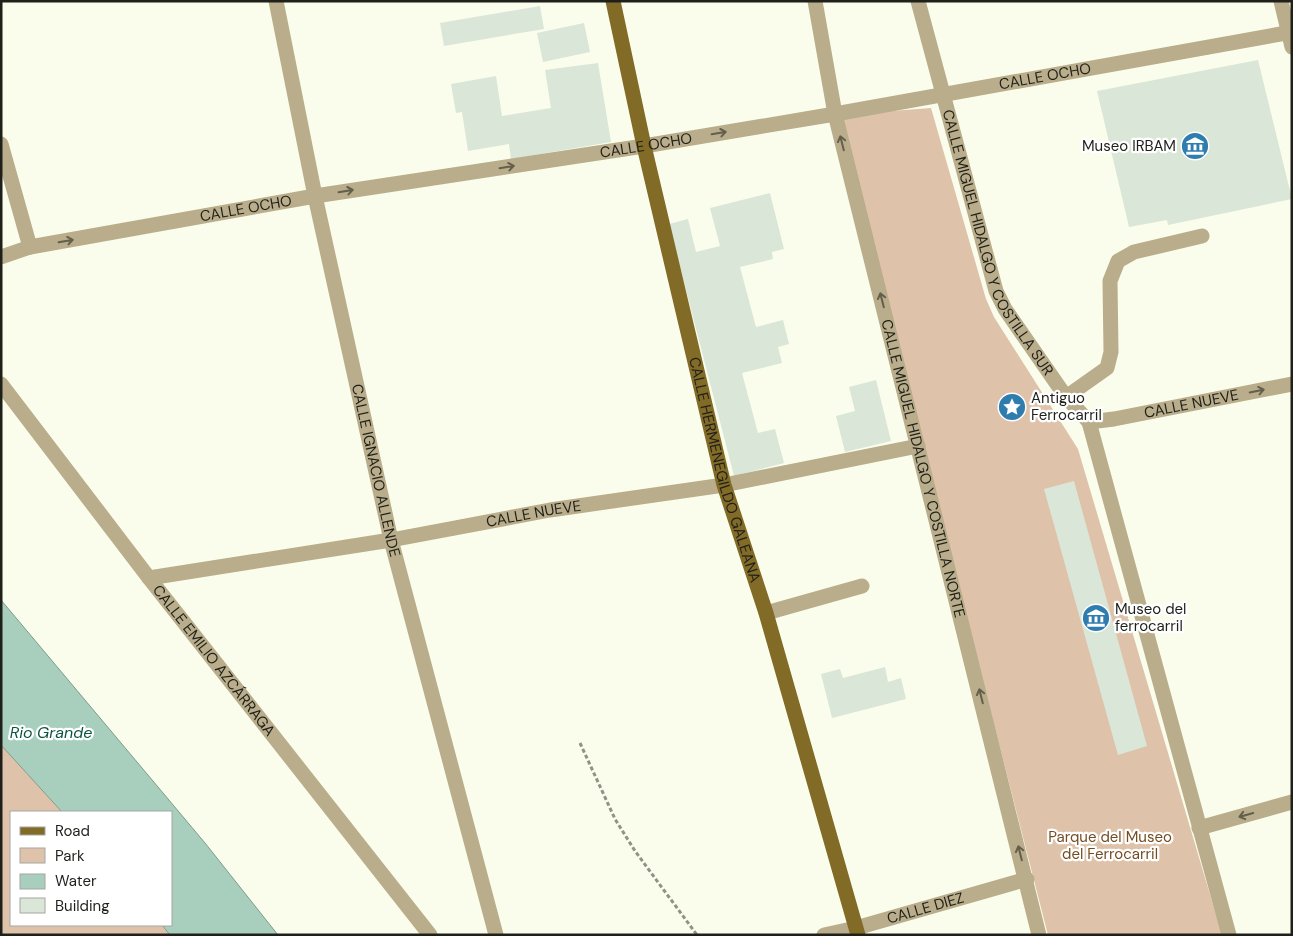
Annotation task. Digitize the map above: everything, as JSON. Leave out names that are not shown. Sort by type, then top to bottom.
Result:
[{"type":"main road","name":"CALLE HERMENEGILDO GALEANA","points":[[613,1],[644,146],[724,485],[766,612],[857,931]]},
{"type":"street","name":"CALLE IGNACIO ALLENDE","points":[[276,1],[315,196],[391,540],[496,935]]},
{"type":"street","name":"CALLE MIGUEL HIDALGO Y COSTILLA NORTE","points":[[814,1],[835,114],[1027,879],[1039,935]]},
{"type":"street","name":"CALLE MIGUEL HIDALGO Y COSTILLA SUR","points":[[918,1],[996,291],[1005,308],[1066,397],[1089,422],[1229,935]]},
{"type":"street","points":[[1281,1],[1291,37]]},
{"type":"street","name":"CALLE OCHO","points":[[1,256],[30,248],[315,196],[644,146],[835,114],[944,93],[1291,37]]},
{"type":"street","points":[[1,144],[30,248]]},
{"type":"street","points":[[1066,397],[1107,368],[1111,352],[1110,281],[1118,262],[1134,252],[1202,236]]},
{"type":"street","name":"CALLE EMILIO AZCÁRRAGA","points":[[1,384],[148,578],[430,935]]},
{"type":"street","name":"CALLE NUEVE","points":[[1089,422],[1292,384]]},
{"type":"street","name":"CALLE NUEVE","points":[[148,578],[391,540],[550,510],[724,485],[918,446]]},
{"type":"street","points":[[766,612],[862,586]]},
{"type":"street","points":[[1199,828],[1292,802]]},
{"type":"street","name":"CALLE DIEZ","points":[[824,935],[857,931],[1027,879]]},
{"type":"path","points":[[580,743],[599,787],[620,827],[635,851],[698,935]]},
{"type":"green space","name":"Parque del Museo del Ferrocarril","points":[[931,108],[986,299],[994,317],[1078,449],[1222,935],[1048,935],[838,115]]},
{"type":"green space","points":[[1,745],[61,811],[10,811],[10,926],[163,926],[170,935],[1,935]]},
{"type":"water","name":"Rio Grande","points":[[1,600],[205,843],[278,935],[170,935],[163,926],[172,926],[172,811],[61,811],[1,745]]},
{"type":"building","points":[[540,6],[544,29],[444,46],[440,23]]},
{"type":"building","points":[[584,23],[590,52],[543,62],[537,33]]},
{"type":"building","points":[[1258,60],[1292,199],[1168,225],[1167,220],[1129,227],[1097,91]]},
{"type":"building","points":[[598,63],[611,142],[511,159],[509,144],[468,151],[462,112],[456,113],[451,84],[496,76],[502,116],[551,108],[545,70]]},
{"type":"building","points":[[770,193],[784,249],[772,252],[773,259],[740,267],[756,327],[783,320],[789,344],[778,347],[782,363],[742,373],[758,433],[775,429],[784,463],[734,476],[669,224],[688,219],[696,252],[720,246],[710,208]]},
{"type":"building","points":[[876,380],[891,441],[845,452],[836,416],[855,411],[849,387]]},
{"type":"building","name":"Museo del ferrocarril","points":[[1074,481],[1147,746],[1118,755],[1044,489]]},
{"type":"building","points":[[885,667],[888,682],[901,678],[906,699],[832,718],[821,674],[840,669],[843,678]]},
{"type":"place","name":"Museo IRBAM","points":[[1195,146]]},
{"type":"place","name":"Antiguo Ferrocarril","points":[[1012,407]]},
{"type":"place","name":"Museo del ferrocarril","points":[[1096,618]]}]
